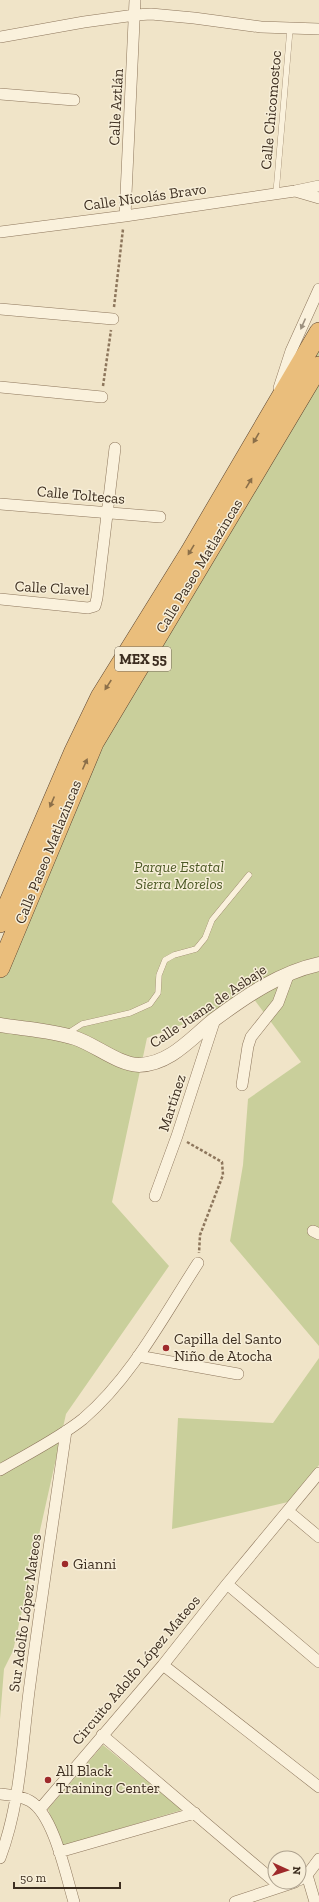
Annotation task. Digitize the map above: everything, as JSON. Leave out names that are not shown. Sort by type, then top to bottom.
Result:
[{"type":"highway","name":"Calle Paseo Matlazincas","points":[[0,923],[74,752],[100,697],[190,552],[319,332]]},
{"type":"highway","name":"Calle Paseo Matlazincas","points":[[0,968],[94,743],[319,366]]},
{"type":"street","name":"Calle Aztlán","points":[[125,216],[135,0]]},
{"type":"street","points":[[0,38],[135,15],[169,15],[261,27],[319,29]]},
{"type":"street","points":[[0,94],[74,100]]},
{"type":"street","name":"Calle Nicolás Bravo","points":[[0,232],[125,216],[295,191],[319,186]]},
{"type":"street","name":"Calle Nicolás Bravo","points":[[295,191],[319,198]]},
{"type":"street","points":[[272,410],[291,351],[319,289]]},
{"type":"street","points":[[0,309],[113,319]]},
{"type":"street","points":[[0,387],[102,397]]},
{"type":"street","points":[[108,512],[115,448]]},
{"type":"street","name":"Calle Toltecas","points":[[0,504],[160,517]]},
{"type":"street","name":"Calle Clavel","points":[[0,600],[92,608],[97,603],[98,598],[108,512]]},
{"type":"street","name":"Calle Juana de Asbaje","points":[[0,1025],[64,1035],[88,1043],[129,1063],[146,1064],[158,1061],[171,1055],[215,1019],[266,985],[289,973],[319,964]]},
{"type":"street","points":[[242,1085],[248,1046],[252,1037],[278,1003],[289,973]]},
{"type":"street","name":"Martínez","points":[[155,1196],[177,1136],[215,1019]]},
{"type":"street","points":[[0,1470],[66,1431],[99,1404],[138,1356],[198,1263]]},
{"type":"street","points":[[138,1356],[238,1374]]},
{"type":"street","name":"Sur Adolfo López Mateos","points":[[0,1858],[7,1836],[16,1796],[31,1674],[66,1431]]},
{"type":"street","name":"Circuito Adolfo López Mateos","points":[[40,1809],[163,1664],[319,1473]]},
{"type":"street","points":[[288,1511],[319,1536]]},
{"type":"street","points":[[227,1584],[319,1662]]},
{"type":"street","points":[[163,1664],[319,1787]]},
{"type":"street","points":[[102,1735],[267,1875]]},
{"type":"street","points":[[0,1794],[16,1796],[29,1800],[40,1809],[47,1818],[74,1902]]},
{"type":"street","points":[[59,1852],[195,1813]]},
{"type":"street","points":[[307,1873],[319,1859]]},
{"type":"street","points":[[307,1886],[315,1902]]},
{"type":"street","points":[[235,1902],[267,1889]]},
{"type":"lane","name":"Calle Chicomostoc","points":[[276,193],[290,28]]},
{"type":"lane","points":[[64,1035],[82,1024],[130,1013],[150,1004],[158,994],[159,975],[165,960],[174,955],[196,949],[205,938],[212,920],[249,875]]},
{"type":"path","points":[[177,1136],[222,1162],[223,1175],[220,1186],[200,1235],[198,1263]]},
{"type":"green space","name":"Parque Estatal Sierra Morelos","points":[[319,343],[319,1346],[230,1241],[243,1165],[248,1099],[301,1062],[253,998],[147,1038],[112,1202],[169,1266],[66,1414],[13,1651],[4,1669],[0,1719],[0,944],[80,750]]},
{"type":"green space","points":[[319,1358],[319,1465],[288,1502],[172,1529],[178,1418],[273,1423]]},
{"type":"green space","points":[[103,1745],[182,1810],[62,1846],[48,1809]]},
{"type":"place","name":"Capilla del Santo Niño de Atocha","points":[[166,1348]]},
{"type":"place","name":"Gianni","points":[[65,1564]]},
{"type":"place","name":"All Black Training Center","points":[[48,1780]]}]
